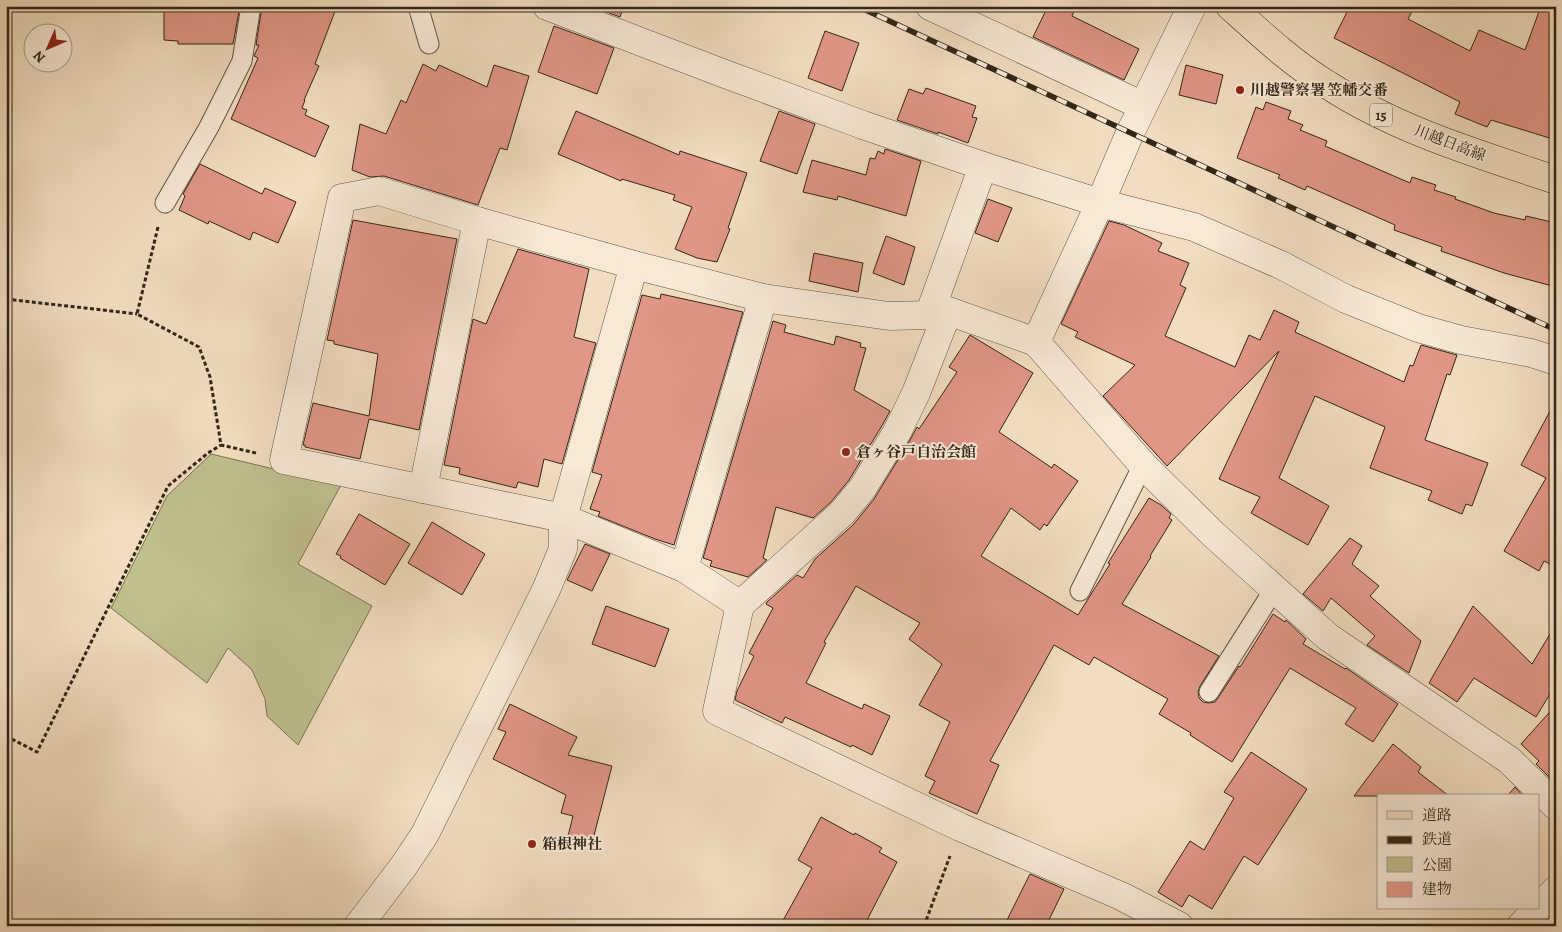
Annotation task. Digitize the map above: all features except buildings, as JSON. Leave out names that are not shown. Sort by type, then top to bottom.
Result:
[{"type":"main road","name":"川越日高線","points":[[1230,6],[1274,46],[1328,85],[1390,119],[1474,152],[1556,180]]},
{"type":"street","points":[[548,6],[863,125],[1100,203],[1194,227],[1280,265],[1346,299],[1418,328],[1461,340],[1531,353],[1556,361]]},
{"type":"street","points":[[930,6],[955,12],[1143,106]]},
{"type":"street","points":[[1036,342],[1143,106],[1192,6]]},
{"type":"street","points":[[984,166],[938,313],[916,394],[862,489],[842,513],[740,605],[717,711],[960,827],[1121,896],[1179,926]]},
{"type":"street","points":[[740,605],[684,568],[563,518],[284,460],[342,198],[379,191],[634,265],[763,298],[888,316],[938,313],[1036,342],[1143,465],[1213,534],[1328,637],[1509,760],[1556,806]]},
{"type":"street","points":[[423,489],[477,221]]},
{"type":"street","points":[[358,926],[403,867],[425,834],[546,590],[563,549],[563,518],[634,265]]},
{"type":"street","points":[[684,568],[763,298]]},
{"type":"street","points":[[1540,906],[1556,890]]},
{"type":"street","points":[[1521,926],[1536,910]]},
{"type":"lane","points":[[165,203],[209,127],[242,61],[250,6]]},
{"type":"lane","points":[[418,6],[429,44]]},
{"type":"lane","points":[[1080,591],[1143,465]]},
{"type":"lane","points":[[1209,692],[1275,588]]},
{"type":"path","points":[[136,314],[165,203]]},
{"type":"path","points":[[6,299],[136,314],[199,347],[210,378],[221,445]]},
{"type":"path","points":[[6,736],[37,752],[168,486],[208,453],[221,445],[284,460]]},
{"type":"path","points":[[924,926],[960,827]]},
{"type":"green space","points":[[211,454],[341,485],[298,564],[372,606],[298,745],[267,716],[265,699],[252,670],[228,648],[207,683],[111,608],[167,496]]},
{"type":"railway","points":[[857,6],[1556,330]]},
{"type":"place","name":"川越警察署 笠幡交番","points":[[1240,90]]},
{"type":"place","name":"倉ヶ谷戸自治会館","points":[[846,452]]},
{"type":"place","name":"箱根神社","points":[[532,844]]}]
